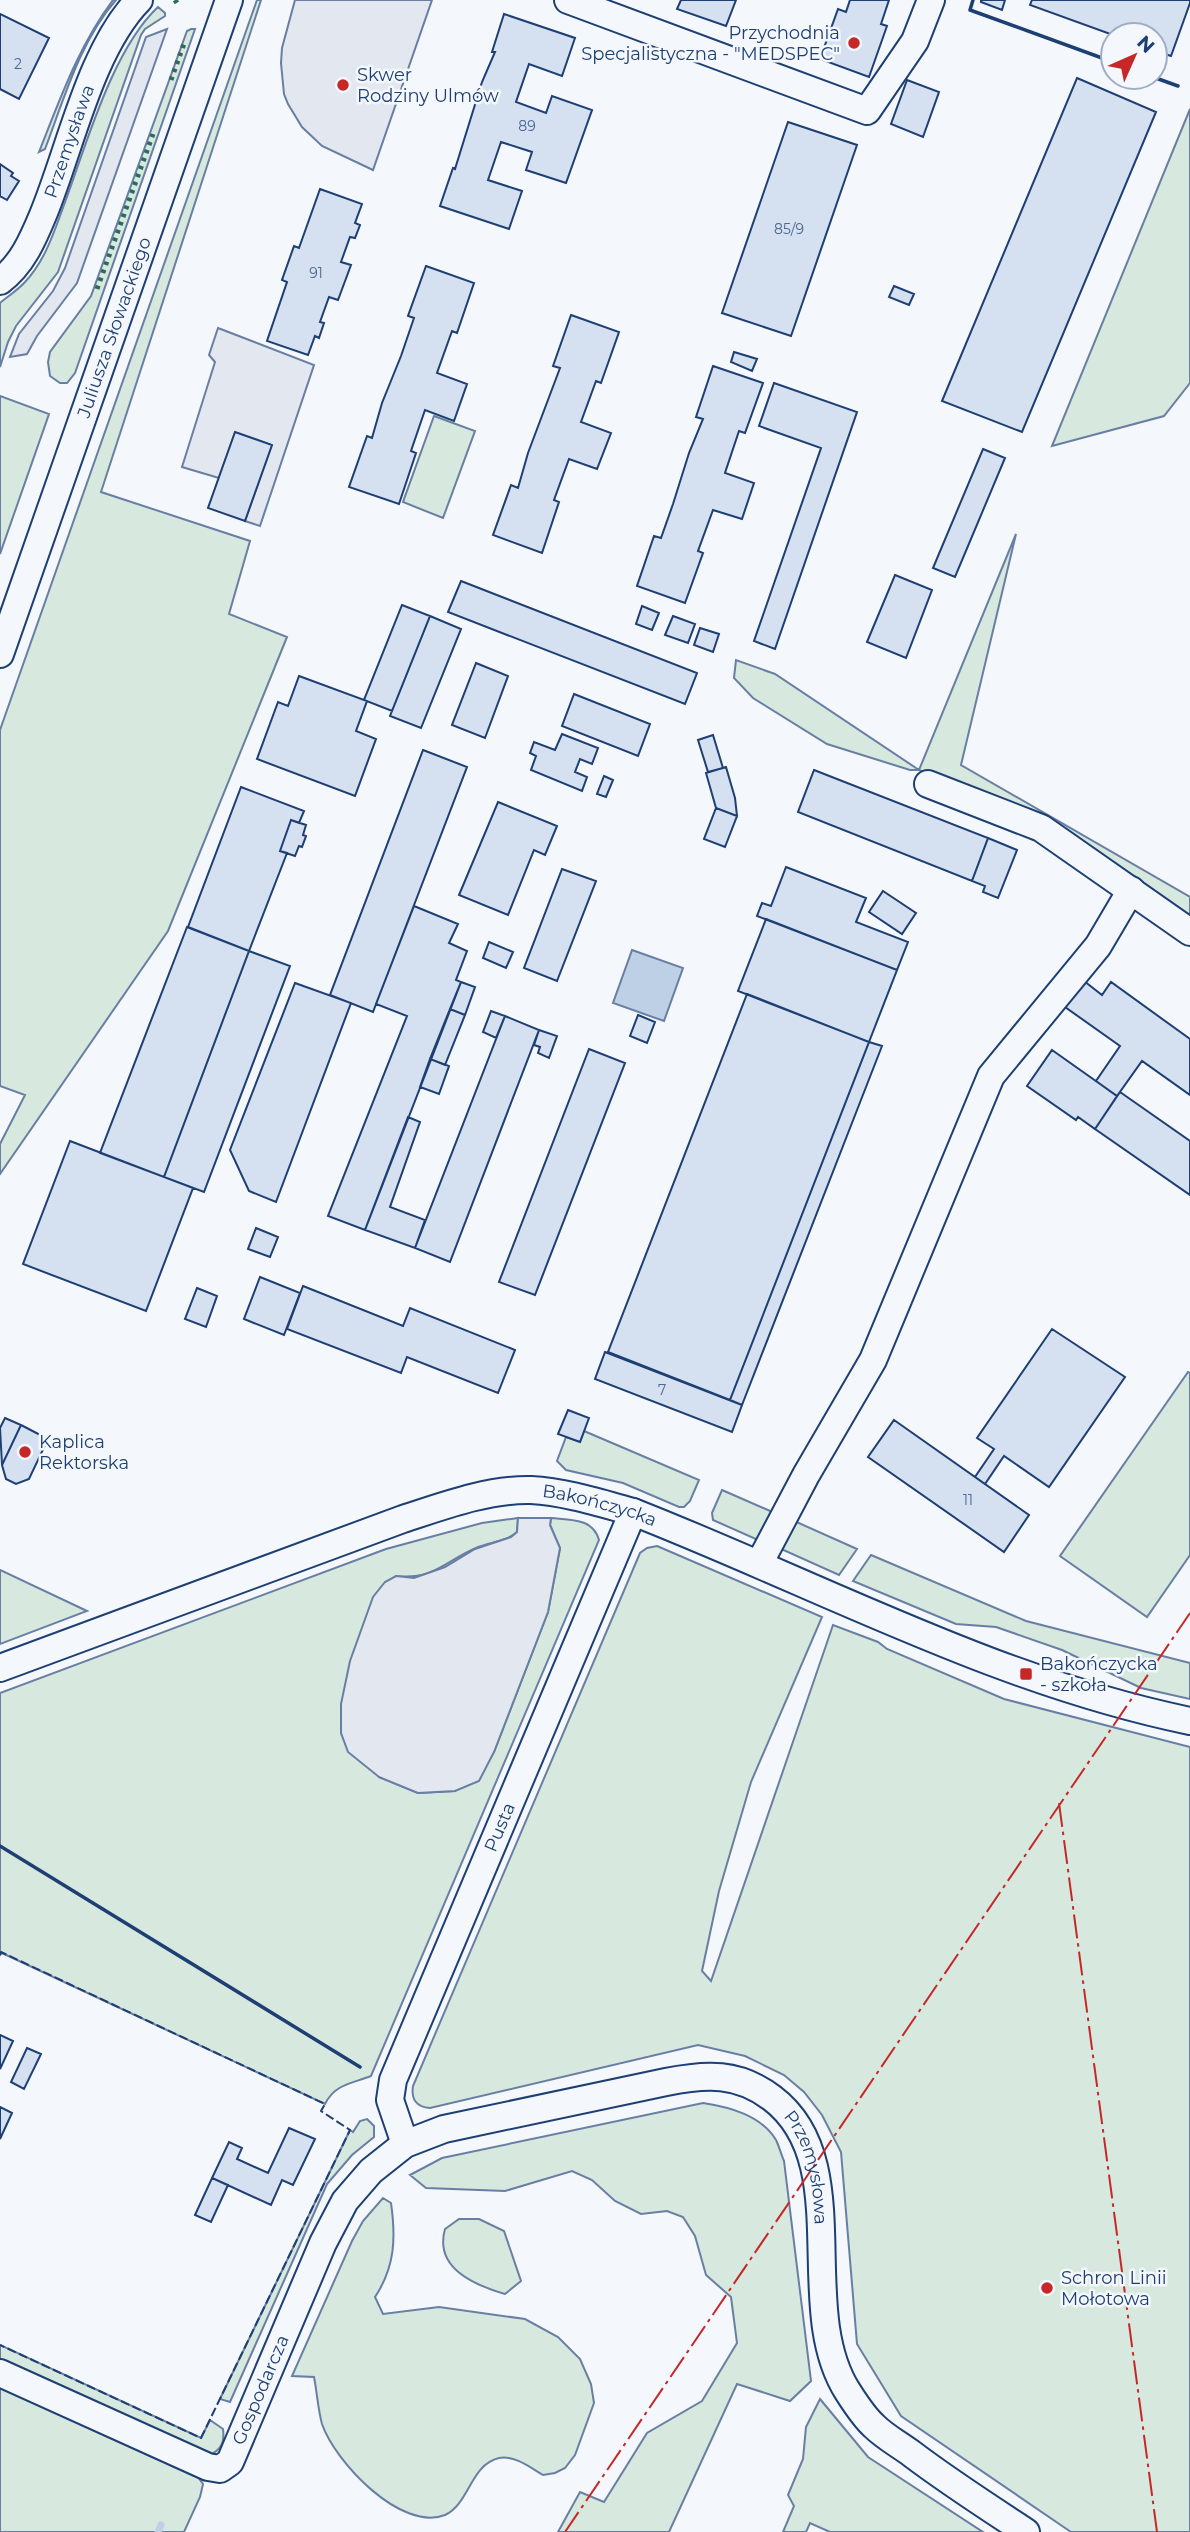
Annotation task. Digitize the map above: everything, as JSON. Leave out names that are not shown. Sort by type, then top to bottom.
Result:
[{"type":"street","name":"Przemysława","points":[[0,281],[20,261],[33,240],[50,200],[86,96],[120,24],[139,0]]},
{"type":"street","name":"Juliusza Słowackiego","points":[[0,654],[229,0]]},
{"type":"street","points":[[568,0],[867,111],[915,41],[931,0]]},
{"type":"street","points":[[928,784],[1041,828],[1190,932]]},
{"type":"street","points":[[759,1564],[806,1475],[873,1360],[991,1076],[1098,946],[1131,890]]},
{"type":"street","name":"Bakończycka","points":[[0,1668],[356,1536],[464,1500],[530,1490],[574,1496],[633,1512],[943,1642],[1042,1680],[1099,1698],[1190,1721]]},
{"type":"street","name":"Pusta","points":[[405,2144],[390,2101],[393,2080],[633,1512]]},
{"type":"street","name":"Przemysłowa","points":[[405,2144],[444,2129],[700,2076],[731,2078],[759,2088],[779,2103],[802,2130],[813,2157],[818,2196],[824,2314],[829,2347],[847,2391],[874,2426],[952,2484],[1026,2532]]},
{"type":"street","name":"Gospodarcza","points":[[0,2373],[208,2468],[220,2469],[230,2462],[323,2243],[345,2201],[371,2171],[405,2144]]},
{"type":"shaded area","points":[[113,0],[116,0],[103,16],[83,52],[45,149],[39,152],[80,54],[101,17]]},
{"type":"shaded area","points":[[257,0],[261,0],[101,492],[250,541],[229,614],[287,637],[168,931],[0,1174],[0,1144],[25,1095],[0,1086],[0,730]]},
{"type":"shaded area","name":"Skwer Rodziny Ulmów","points":[[295,0],[432,0],[373,170],[322,146],[302,127],[288,104],[284,94],[282,48]]},
{"type":"shaded area","points":[[158,7],[165,16],[145,29],[141,35],[58,272],[16,326],[0,367],[0,303],[25,282],[43,256],[114,73],[142,25]]},
{"type":"shaded area","points":[[167,29],[77,283],[37,336],[27,354],[10,357],[19,334],[53,291],[65,268],[146,37]]},
{"type":"shaded area","points":[[195,29],[75,373],[67,383],[60,383],[50,376],[50,352],[91,296],[187,31]]},
{"type":"shaded area","points":[[1190,109],[1190,383],[1164,416],[1052,446]]},
{"type":"shaded area","points":[[218,328],[314,365],[260,526],[245,521],[271,445],[235,433],[219,478],[182,467],[215,362],[209,355]]},
{"type":"shaded area","points":[[0,396],[49,414],[0,554]]},
{"type":"shaded area","points":[[434,416],[475,431],[443,518],[403,502]]},
{"type":"shaded area","points":[[1016,534],[961,765],[1190,897],[1190,917],[1052,821],[919,770]]},
{"type":"shaded area","points":[[736,660],[775,674],[919,770],[910,770],[827,744],[753,698],[734,678]]},
{"type":"shaded area","points":[[1188,1372],[1190,1555],[1147,1617],[1060,1556]]},
{"type":"shaded area","points":[[584,1431],[699,1480],[690,1501],[684,1507],[679,1507],[623,1483],[566,1470],[557,1461],[566,1437],[580,1442]]},
{"type":"shaded area","points":[[722,1490],[777,1514],[758,1540],[713,1520],[712,1513]]},
{"type":"shaded area","points":[[518,1518],[517,1532],[508,1538],[476,1548],[430,1572],[396,1576],[379,1777],[418,1793],[455,1791],[494,1752],[548,1612],[560,1548],[550,1525],[551,1518],[586,1524],[592,1528],[599,1540],[371,2076],[339,2088],[325,2104],[2,1953],[0,1955],[0,1693],[386,1549],[482,1523]]},
{"type":"shaded area","points":[[518,1518],[551,1518],[550,1525],[560,1548],[548,1612],[494,1752],[479,1781],[455,1791],[418,1793],[379,1777],[348,1752],[341,1733],[341,1704],[350,1661],[373,1597],[385,1582],[396,1576],[414,1578],[445,1567],[475,1549],[511,1537],[517,1532]]},
{"type":"shaded area","points":[[792,1520],[857,1549],[839,1575],[779,1548]]},
{"type":"shaded area","points":[[657,1546],[822,1617],[751,1782],[719,1891],[702,1971],[711,1981],[833,1625],[878,1642],[887,1649],[1004,1699],[1190,1747],[1190,2532],[1071,2532],[901,2416],[857,2344],[841,2152],[822,2115],[804,2092],[784,2075],[745,2056],[698,2045],[430,2108],[421,2106],[414,2098],[413,2086],[640,1553]]},
{"type":"shaded area","points":[[871,1555],[1026,1621],[1190,1663],[1190,1699],[1141,1688],[1062,1650],[996,1627],[956,1624],[853,1581]]},
{"type":"shaded area","points":[[0,1570],[87,1611],[0,1644]]},
{"type":"shaded area","points":[[703,2103],[734,2110],[753,2118],[770,2131],[778,2145],[784,2161],[811,2381],[790,2401],[737,2384],[669,2532],[558,2532],[580,2492],[604,2502],[647,2433],[702,2401],[737,2343],[731,2297],[706,2275],[695,2236],[683,2217],[667,2211],[641,2214],[615,2201],[592,2180],[572,2171],[505,2191],[426,2188],[410,2175],[442,2158]]},
{"type":"shaded area","points":[[367,2119],[374,2126],[374,2137],[352,2155],[327,2184],[230,2402],[220,2399],[350,2130],[353,2132],[360,2121]]},
{"type":"shaded area","points":[[383,2198],[391,2203],[393,2228],[387,2275],[375,2297],[383,2314],[439,2307],[525,2319],[558,2337],[580,2359],[591,2384],[594,2403],[575,2455],[565,2468],[543,2475],[517,2460],[499,2458],[482,2468],[453,2509],[445,2515],[428,2518],[390,2504],[372,2490],[355,2474],[329,2440],[319,2413],[314,2377],[292,2376],[352,2241],[363,2221]]},
{"type":"shaded area","points":[[459,2219],[479,2219],[504,2231],[521,2281],[505,2294],[469,2280],[451,2264],[443,2243],[445,2229]]},
{"type":"shaded area","points":[[0,2345],[201,2438],[210,2420],[223,2429],[221,2446],[208,2456],[0,2362]]},
{"type":"shaded area","points":[[0,2386],[195,2473],[203,2484],[184,2532],[0,2532]]},
{"type":"shaded area","points":[[820,2399],[868,2457],[983,2532],[830,2532],[810,2523],[806,2532],[783,2532],[794,2506],[788,2495],[803,2459],[806,2427]]},
{"type":"water","points":[[632,950],[683,968],[664,1021],[613,1003]]},
{"type":"building","points":[[681,0],[736,0],[726,26],[677,9]]},
{"type":"building","name":"Przychodnia Specjalistyczna - \"MEDSPEC\"","points":[[850,0],[889,0],[881,24],[887,26],[869,77],[820,59],[838,9],[846,12]]},
{"type":"building","points":[[981,0],[1005,0],[1002,10]]},
{"type":"building","points":[[1032,0],[1190,0],[1171,56],[1169,21],[1099,21],[1099,30],[1030,5]]},
{"type":"building","points":[[0,14],[49,38],[19,99],[0,89]]},
{"type":"building","points":[[504,14],[575,38],[562,76],[529,64],[516,102],[546,113],[552,96],[592,110],[566,183],[526,170],[532,152],[501,142],[488,180],[522,191],[509,229],[440,206],[453,168],[455,169],[482,82],[495,52],[492,52]]},
{"type":"building","points":[[1077,78],[1099,87],[1099,91],[1107,91],[1156,112],[1022,432],[942,401]]},
{"type":"building","points":[[907,80],[939,92],[923,137],[891,124]]},
{"type":"building","points":[[788,122],[857,145],[791,336],[722,313]]},
{"type":"building","points":[[0,164],[19,181],[7,200],[0,196]]},
{"type":"building","points":[[320,189],[362,204],[355,223],[360,225],[355,238],[350,237],[341,262],[351,265],[338,300],[329,297],[320,322],[324,323],[319,338],[315,336],[308,355],[267,341],[287,282],[282,280],[294,246],[299,248]]},
{"type":"building","points":[[426,266],[474,283],[457,333],[452,331],[437,373],[467,384],[454,421],[425,410],[411,451],[416,453],[399,504],[349,487],[367,436],[372,438],[382,403],[401,356],[414,318],[408,316]]},
{"type":"building","points":[[894,286],[914,294],[909,305],[889,297]]},
{"type":"building","points":[[571,315],[619,332],[601,383],[596,381],[581,422],[611,433],[597,469],[569,459],[554,500],[559,502],[542,553],[493,535],[511,485],[518,488],[528,453],[560,368],[553,366]]},
{"type":"building","points":[[734,352],[757,359],[752,371],[731,362]]},
{"type":"building","points":[[713,366],[763,383],[745,433],[739,431],[725,473],[754,483],[742,519],[713,510],[698,551],[703,553],[685,603],[637,586],[654,536],[661,538],[703,419],[696,417]]},
{"type":"building","points":[[774,383],[857,412],[775,649],[754,641],[821,448],[759,426]]},
{"type":"building","points":[[235,432],[272,445],[245,521],[208,508]]},
{"type":"building","points":[[983,449],[1005,458],[955,577],[933,568]]},
{"type":"building","points":[[895,575],[932,590],[906,658],[867,642]]},
{"type":"building","points":[[461,581],[697,673],[685,704],[448,612]]},
{"type":"building","points":[[402,605],[430,616],[392,711],[364,700]]},
{"type":"building","points":[[642,606],[659,613],[652,630],[636,624]]},
{"type":"building","points":[[430,616],[461,629],[421,728],[390,716]]},
{"type":"building","points":[[673,616],[695,624],[688,643],[665,635]]},
{"type":"building","points":[[700,628],[719,634],[713,652],[694,645]]},
{"type":"building","points":[[476,663],[508,676],[485,738],[452,725]]},
{"type":"building","points":[[299,676],[367,701],[356,731],[376,739],[355,796],[257,759],[278,702],[288,706]]},
{"type":"building","points":[[574,694],[650,724],[638,756],[562,726]]},
{"type":"building","points":[[562,734],[598,748],[592,764],[580,759],[575,772],[587,777],[582,791],[531,770],[536,756],[530,753],[534,742],[555,750]]},
{"type":"building","points":[[713,735],[723,768],[708,772],[698,740]]},
{"type":"building","points":[[423,750],[467,767],[373,1012],[330,995]]},
{"type":"building","points":[[726,767],[737,816],[716,808],[706,773]]},
{"type":"building","points":[[814,770],[988,838],[972,881],[798,812]]},
{"type":"building","points":[[604,776],[613,780],[606,797],[597,794]]},
{"type":"building","points":[[241,787],[304,811],[299,823],[291,820],[280,851],[287,853],[249,951],[188,927]]},
{"type":"building","points":[[498,802],[557,826],[545,855],[534,850],[508,915],[459,895]]},
{"type":"building","points":[[716,808],[737,816],[725,847],[704,839]]},
{"type":"building","points":[[291,820],[306,825],[303,835],[306,836],[295,856],[280,851]]},
{"type":"building","points":[[988,838],[1017,850],[998,898],[983,892],[985,886],[972,881]]},
{"type":"building","points":[[786,867],[866,898],[856,922],[908,942],[897,970],[757,916],[762,903],[771,906]]},
{"type":"building","points":[[562,869],[596,881],[557,981],[524,968]]},
{"type":"building","points":[[883,891],[916,913],[902,934],[869,912]]},
{"type":"building","points":[[414,906],[458,924],[449,943],[467,951],[456,980],[461,982],[365,1230],[328,1216],[407,1016],[376,1004]]},
{"type":"building","points":[[766,919],[897,970],[869,1042],[738,991]]},
{"type":"building","points":[[187,927],[249,951],[164,1177],[100,1153]]},
{"type":"building","points":[[489,942],[513,952],[506,968],[483,958]]},
{"type":"building","points":[[249,951],[290,966],[204,1192],[164,1177]]},
{"type":"building","points":[[1084,981],[1102,995],[1111,982],[1190,1039],[1190,1095],[1142,1061],[1117,1096],[1096,1081],[1120,1046],[1065,1007]]},
{"type":"building","points":[[461,982],[475,987],[465,1015],[450,1009]]},
{"type":"building","points":[[295,983],[351,1003],[276,1202],[249,1191],[230,1150]]},
{"type":"building","points":[[747,994],[869,1042],[730,1400],[608,1352]]},
{"type":"building","points":[[450,1009],[465,1015],[445,1065],[430,1059]]},
{"type":"building","points":[[491,1011],[505,1016],[496,1038],[483,1032]]},
{"type":"building","points":[[638,1015],[655,1022],[647,1043],[630,1036]]},
{"type":"building","points":[[505,1016],[539,1030],[450,1262],[415,1248]]},
{"type":"building","points":[[539,1030],[557,1036],[549,1058],[538,1053],[540,1047],[534,1045]]},
{"type":"building","points":[[869,1042],[882,1046],[742,1405],[730,1400]]},
{"type":"building","points":[[589,1049],[625,1063],[535,1295],[499,1282]]},
{"type":"building","points":[[1052,1050],[1117,1096],[1095,1129],[1078,1117],[1076,1120],[1027,1086]]},
{"type":"building","points":[[430,1059],[449,1066],[439,1094],[420,1087]]},
{"type":"building","points":[[1120,1092],[1190,1141],[1190,1195],[1095,1129]]},
{"type":"building","points":[[408,1117],[420,1122],[390,1207],[425,1220],[415,1248],[365,1230]]},
{"type":"building","points":[[70,1141],[193,1188],[146,1311],[23,1264]]},
{"type":"building","points":[[256,1228],[278,1237],[270,1257],[248,1249]]},
{"type":"building","points":[[260,1277],[300,1293],[284,1335],[244,1319]]},
{"type":"building","points":[[303,1286],[403,1326],[410,1308],[515,1350],[498,1393],[407,1357],[401,1373],[287,1329]]},
{"type":"building","points":[[197,1288],[217,1296],[206,1327],[185,1319]]},
{"type":"building","points":[[1052,1329],[1125,1377],[1049,1487],[1004,1456],[985,1484],[975,1477],[994,1449],[977,1438]]},
{"type":"building","points":[[605,1352],[742,1405],[732,1432],[595,1379]]},
{"type":"building","points":[[568,1410],[589,1418],[580,1442],[558,1434]]},
{"type":"building","points":[[5,1418],[21,1425],[2,1465],[0,1428]]},
{"type":"building","points":[[894,1420],[1029,1515],[1004,1552],[868,1457]]},
{"type":"building","name":"Kaplica Rektorska","points":[[21,1425],[48,1439],[29,1479],[16,1484],[6,1479],[2,1465]]},
{"type":"building","points":[[0,2035],[13,2041],[0,2069]]},
{"type":"building","points":[[27,2048],[41,2054],[24,2089],[11,2082]]},
{"type":"building","points":[[0,2107],[12,2113],[0,2139]]},
{"type":"building","points":[[289,2128],[315,2139],[293,2185],[282,2180],[271,2205],[212,2178],[229,2142],[242,2148],[237,2159],[268,2173]]},
{"type":"building","points":[[212,2178],[228,2185],[211,2222],[195,2215]]},
{"type":"waterway","points":[[158,2532],[161,2525]]},
{"type":"hedge","points":[[171,80],[185,41]]},
{"type":"hedge","points":[[97,289],[153,134]]},
{"type":"fence","points":[[0,1955],[1,1952],[325,2104],[321,2111],[350,2130],[201,2438],[0,2345]]},
{"type":"wall","points":[[973,0],[970,10],[1099,57]]},
{"type":"wall","points":[[1169,83],[1178,86]]},
{"type":"wall","points":[[0,1846],[360,2067]]},
{"type":"power","points":[[565,2532],[1190,1613]]},
{"type":"power","points":[[1059,1803],[1157,2532]]},
{"type":"place","name":"Przychodnia Specjalistyczna - \"MEDSPEC\"","points":[[854,43]]},
{"type":"place","name":"Skwer Rodziny Ulmów","points":[[343,85]]},
{"type":"place","name":"Kaplica Rektorska","points":[[25,1452]]},
{"type":"place","name":"Bakończycka - szkoła","points":[[1026,1674]]},
{"type":"place","name":"Schron Linii Mołotowa","points":[[1047,2288]]}]
